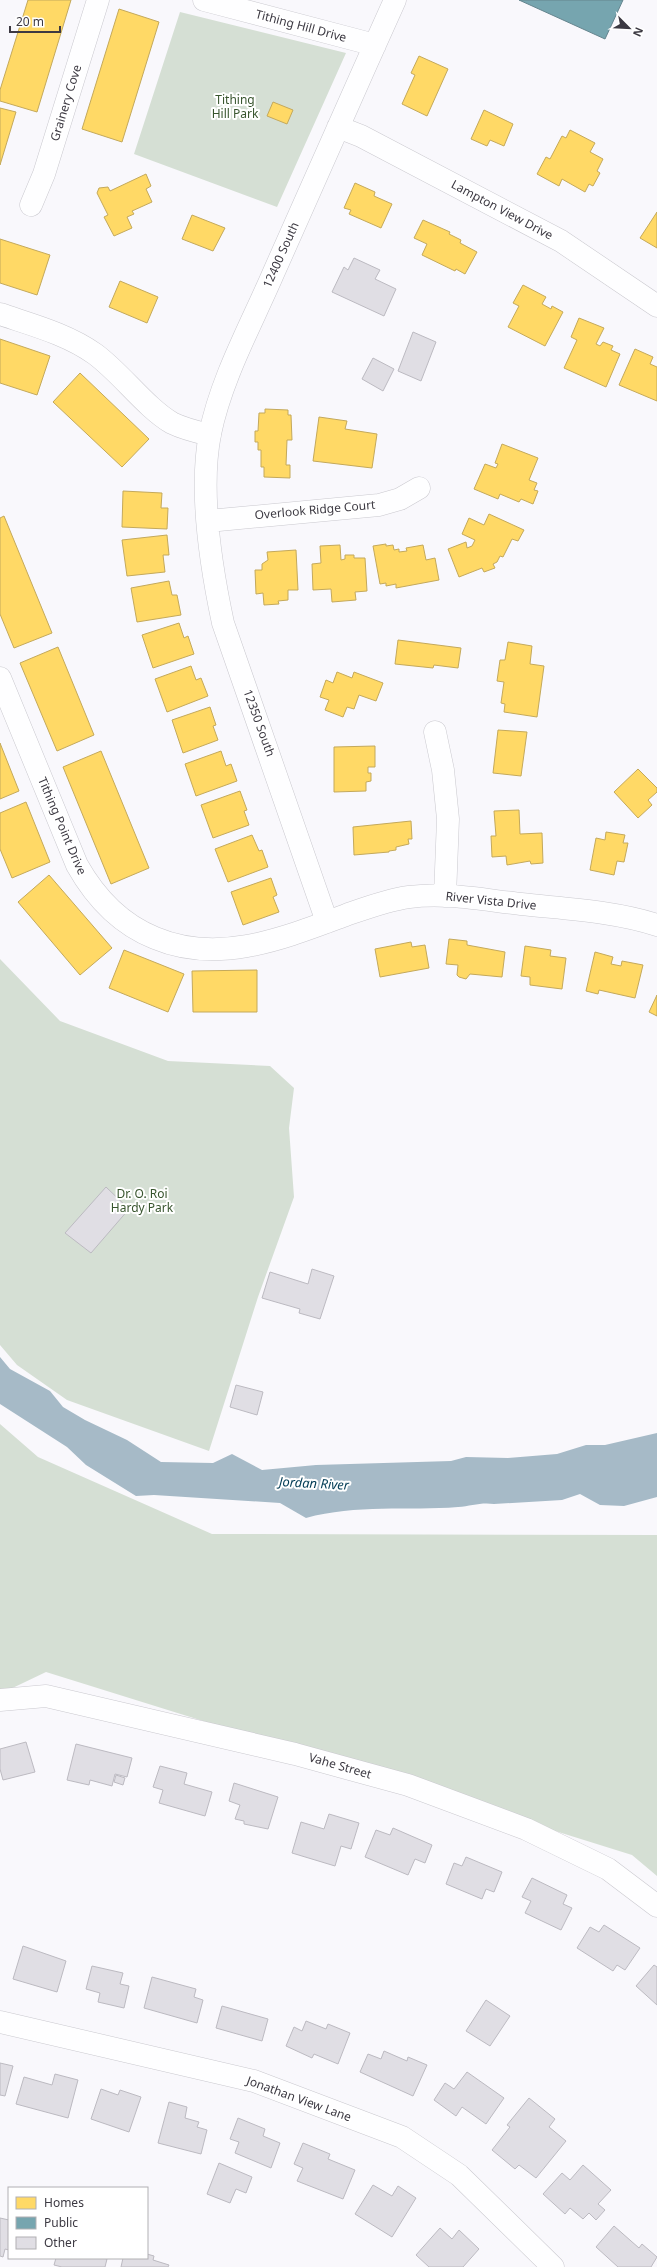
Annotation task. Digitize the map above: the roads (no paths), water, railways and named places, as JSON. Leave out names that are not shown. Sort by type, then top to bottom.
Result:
[{"type":"street","name":"Grainery Cove","points":[[31,205],[44,174],[98,0]]},
{"type":"street","name":"Tithing Hill Drive","points":[[204,0],[374,45]]},
{"type":"street","name":"12400 South","points":[[208,521],[207,478],[210,435],[234,362],[395,0]]},
{"type":"street","name":"Lampton View Drive","points":[[338,127],[360,136],[561,241],[657,306]]},
{"type":"street","points":[[0,314],[54,332],[81,345],[106,363],[170,422],[187,429],[210,435]]},
{"type":"street","name":"Overlook Ridge Court","points":[[208,521],[379,505],[400,499],[419,488]]},
{"type":"street","name":"12350 South","points":[[208,521],[215,582],[223,623],[328,922]]},
{"type":"street","name":"Tithing Point Drive","points":[[0,678],[77,865],[95,894],[119,918],[138,930],[166,943],[202,950],[239,948],[272,940],[328,922]]},
{"type":"street","points":[[435,732],[442,770],[448,819],[445,896]]},
{"type":"street","name":"River Vista Drive","points":[[328,922],[378,904],[409,897],[445,896],[607,913],[657,925]]},
{"type":"street","name":"Vahe Street","points":[[0,1700],[46,1696],[295,1754],[408,1785],[526,1829],[608,1869],[657,1906]]},
{"type":"street","name":"Jonathan View Lane","points":[[0,2022],[254,2081],[402,2137],[459,2176],[553,2267]]},
{"type":"water","name":"Jordan River","points":[[0,1357],[10,1369],[50,1391],[63,1407],[85,1420],[127,1440],[161,1462],[213,1463],[232,1454],[262,1470],[316,1465],[451,1461],[466,1457],[508,1458],[557,1454],[586,1445],[605,1445],[657,1433],[657,1497],[624,1506],[600,1505],[580,1494],[562,1500],[494,1504],[485,1503],[439,1508],[363,1509],[306,1518],[280,1503],[154,1495],[136,1496],[86,1465],[67,1447],[0,1404]]},
{"type":"park label","name":"Tithing Hill Park","points":[[235,107]]},
{"type":"park label","name":"Dr. O. Roi Hardy Park","points":[[142,1201]]}]
